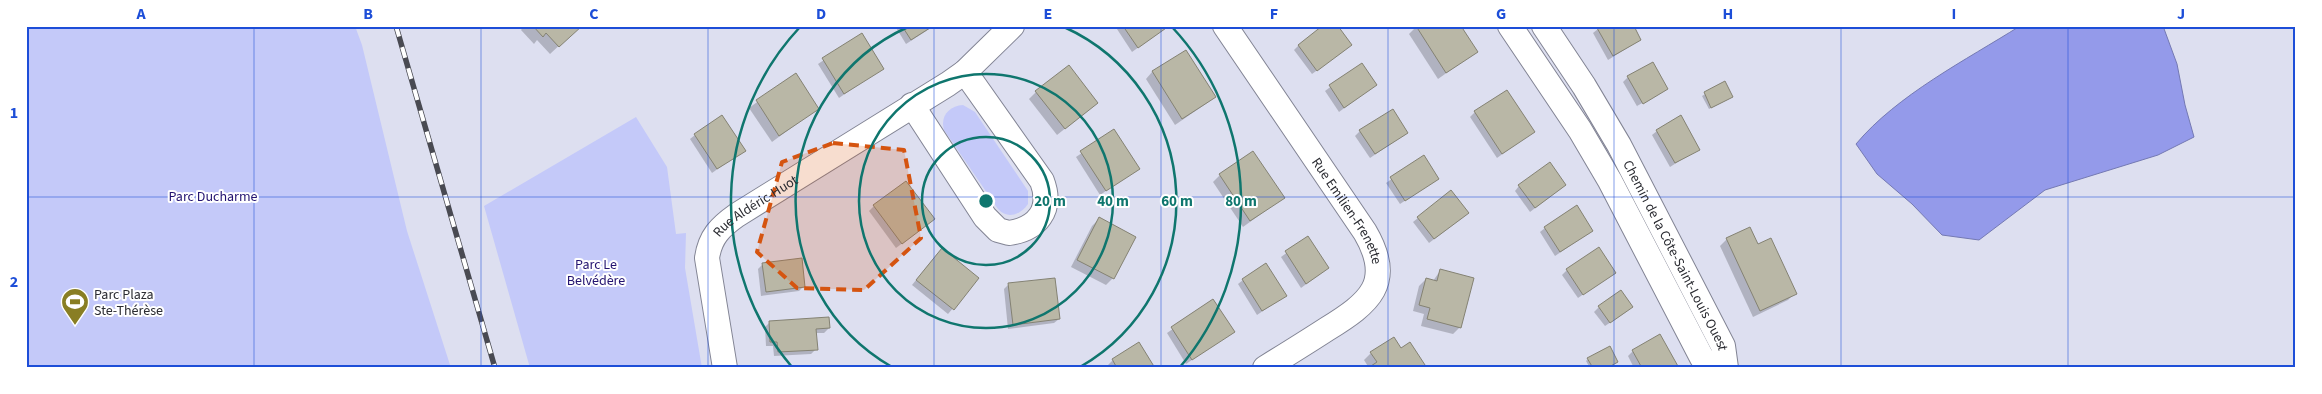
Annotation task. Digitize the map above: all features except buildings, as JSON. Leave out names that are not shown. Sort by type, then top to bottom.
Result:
[{"type":"street","name":"Rue Aldéric-Huot","points":[[725,368],[708,264],[708,251],[713,236],[718,229],[737,215],[965,72],[1012,26]]},
{"type":"street","name":"Rue Emilien-Frenette","points":[[1225,26],[1368,239],[1377,255],[1379,267],[1376,286],[1364,304],[1265,368]]},
{"type":"street","name":"Chemin de la Côte-Saint-Louis Ouest","points":[[1510,26],[1596,158],[1628,214],[1702,358],[1713,368]]},
{"type":"street","name":"Chemin de la Côte-Saint-Louis Ouest","points":[[1544,26],[1584,86],[1619,145],[1723,346],[1726,368]]},
{"type":"street","points":[[912,105],[940,150],[991,224],[1009,233],[1023,230],[1032,225],[1043,212],[1046,191],[1042,182],[965,72]]},
{"type":"street","points":[[1596,158],[1619,145]]},
{"type":"highlighted area","points":[[833,143],[904,150],[921,238],[864,290],[797,288],[757,252],[782,162]]},
{"type":"green space","name":"Parc Ducharme","points":[[26,26],[355,26],[362,45],[407,231],[451,368],[26,368]]},
{"type":"green space","points":[[963,105],[975,112],[1028,191],[1028,204],[1022,211],[1010,215],[998,209],[944,130],[943,120],[947,113],[954,107]]},
{"type":"green space","name":"Parc Le Belvédère","points":[[636,117],[667,167],[676,234],[686,233],[685,268],[702,368],[530,368],[484,206]]},
{"type":"water","points":[[2020,26],[2163,26],[2177,64],[2185,105],[2194,137],[2158,155],[2045,190],[1979,240],[1942,235],[1912,204],[1877,174],[1856,144],[1873,126],[1912,94],[1955,65]]},
{"type":"railway","points":[[396,26],[495,368]]},
{"type":"place","name":"Parc Plaza Ste-Thérèse","points":[[75,326]]}]
